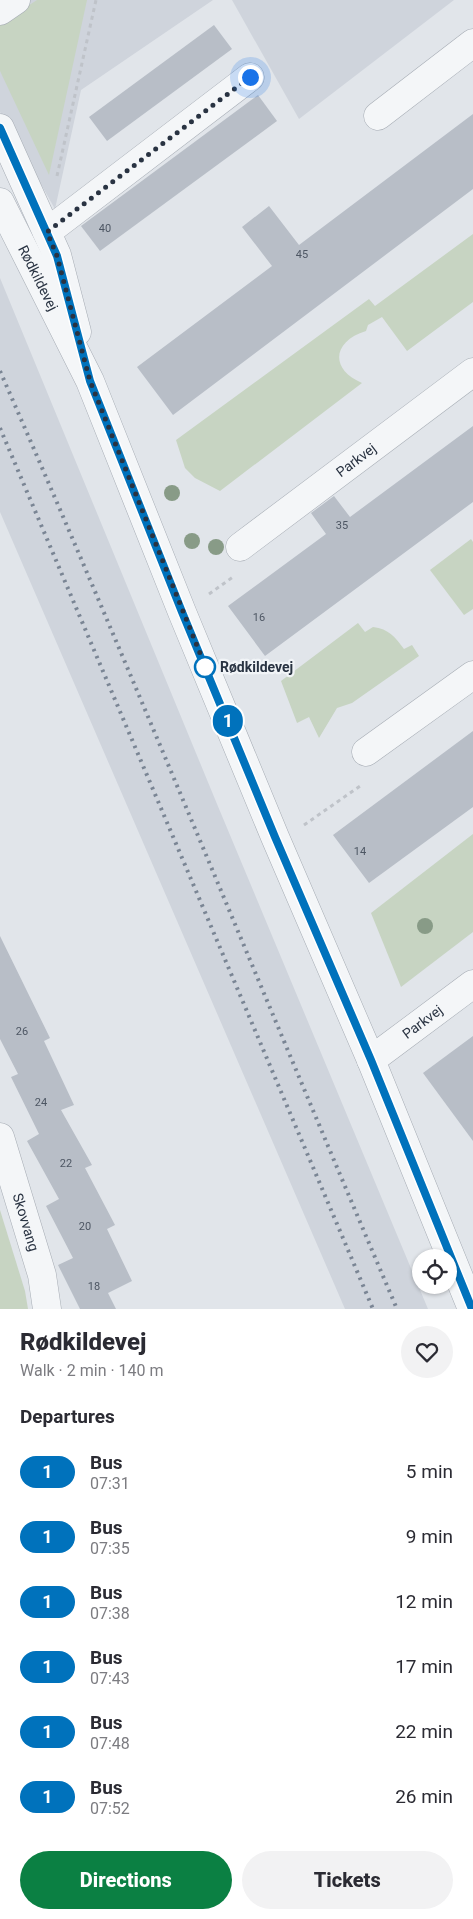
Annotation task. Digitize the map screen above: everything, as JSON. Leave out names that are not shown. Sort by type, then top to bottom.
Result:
[{"type":"street","points":[[0,11],[16,0]]},
{"type":"street","points":[[378,116],[473,43]]},
{"type":"street","points":[[45,228],[250,77]]},
{"type":"street","name":"Rødkildevej","points":[[0,128],[57,256],[90,381]]},
{"type":"street","name":"Rødkildevej","points":[[0,202],[90,381],[182,612],[275,837],[469,1292]]},
{"type":"street","name":"Parkvej","points":[[240,547],[473,372]]},
{"type":"street","points":[[366,752],[473,675]]},
{"type":"street","name":"Parkvej","points":[[371,1060],[473,984]]},
{"type":"street","name":"Skovvang","points":[[0,1137],[42,1275],[48,1309]]},
{"type":"path","points":[[45,228],[96,0]]},
{"type":"path","points":[[182,612],[243,571],[240,547]]},
{"type":"path","points":[[275,837],[308,824],[369,780],[366,752]]},
{"type":"shaded area","points":[[0,0],[213,0],[81,90],[55,209],[0,112]]},
{"type":"shaded area","points":[[232,0],[454,0],[299,119]]},
{"type":"shaded area","points":[[0,278],[412,1271],[412,1294],[422,1294],[428,1309],[345,1309],[0,512]]},
{"type":"green space","points":[[37,0],[87,0],[49,175],[0,71],[0,24]]},
{"type":"green space","points":[[473,234],[473,302],[407,351],[382,317],[368,325],[366,331],[347,341],[339,356],[344,370],[351,377],[362,383],[220,491],[195,478],[185,468],[176,440],[369,299],[375,306]]},
{"type":"green space","points":[[471,539],[473,542],[473,609],[464,615],[430,570]]},
{"type":"green space","points":[[358,623],[365,632],[373,627],[387,632],[404,649],[412,645],[419,656],[352,703],[337,708],[319,738],[309,717],[297,723],[281,681]]},
{"type":"green space","points":[[473,834],[473,932],[401,987],[371,913]]},
{"type":"green space","points":[[0,1210],[25,1291],[28,1309],[0,1309]]},
{"type":"building","points":[[214,25],[232,49],[107,141],[89,117]]},
{"type":"building","points":[[258,95],[277,121],[100,251],[81,226]]},
{"type":"building","points":[[473,114],[473,189],[173,415],[137,367],[272,266],[242,227],[269,206],[299,245]]},
{"type":"building","points":[[473,426],[473,502],[265,656],[228,606],[326,534],[311,513],[334,496],[350,517]]},
{"type":"building","points":[[473,731],[473,807],[369,883],[333,835]]},
{"type":"building","points":[[0,936],[50,1038],[44,1041],[74,1105],[61,1110],[92,1165],[85,1168],[115,1225],[107,1229],[132,1281],[108,1293],[116,1309],[80,1309],[58,1265],[73,1258],[46,1206],[59,1199],[27,1141],[39,1134],[11,1077],[18,1074],[0,1039]]},
{"type":"building","points":[[473,1036],[473,1141],[423,1073]]},
{"type":"railway","points":[[0,371],[101,605],[397,1309]]},
{"type":"railway","points":[[0,428],[373,1309]]},
{"type":"bus line","name":"1","points":[[0,128],[57,256],[90,381],[182,612],[275,837],[371,1060],[472,1309]]},
{"type":"place","name":"Rødkildevej","points":[[205,667]]},
{"type":"route","points":[[205,667],[90,381],[57,256],[47,232],[250,77]]}]
